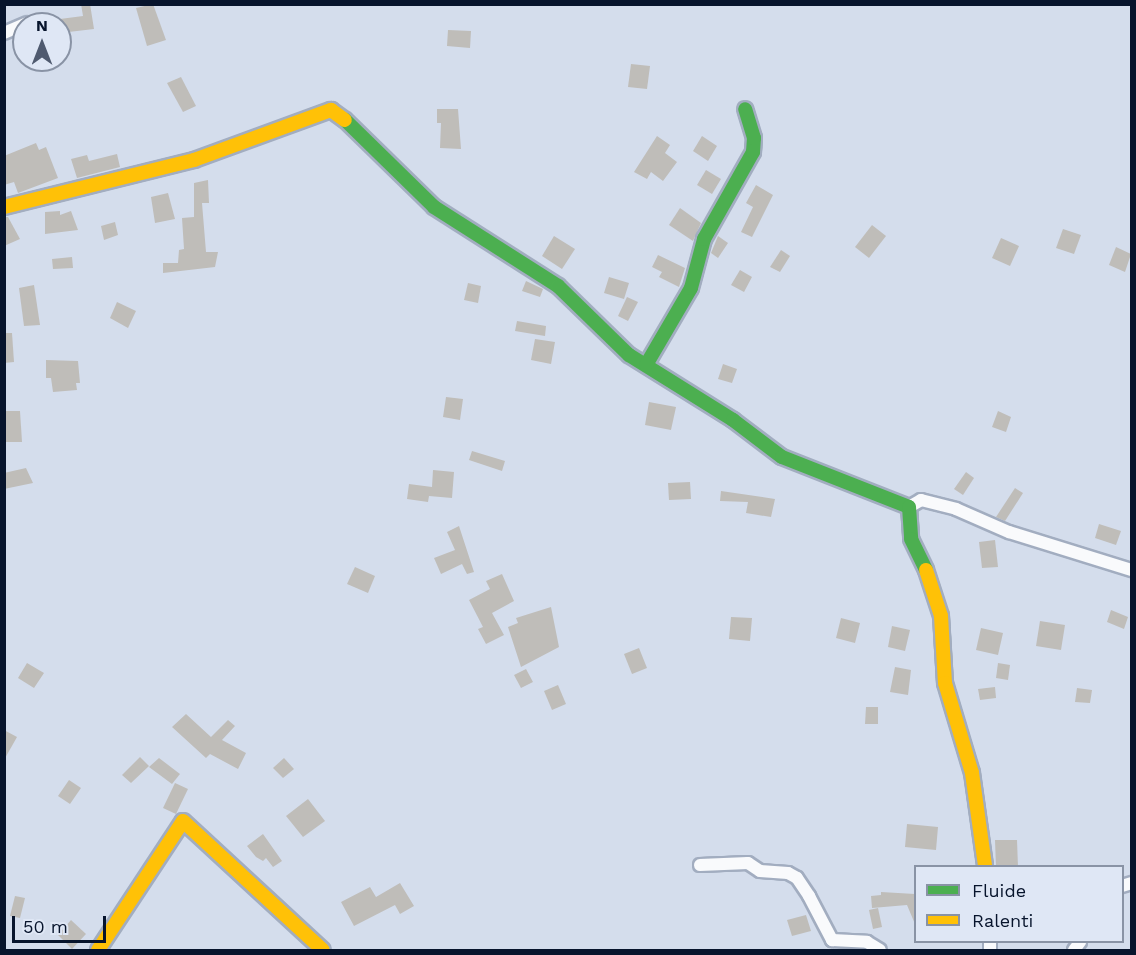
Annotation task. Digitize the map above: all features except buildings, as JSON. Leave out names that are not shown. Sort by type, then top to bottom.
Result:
[{"type":"street","points":[[646,365],[691,288],[704,239],[753,152],[754,138],[745,109]]},
{"type":"street","points":[[4,207],[194,160],[331,111],[347,121],[434,207],[558,286],[597,328],[646,365],[733,420],[782,457],[909,507]]},
{"type":"street","points":[[909,507],[921,500],[956,509],[1009,532],[1131,570]]},
{"type":"street","points":[[909,507],[911,539],[928,574],[941,616],[945,683],[972,773],[985,865]]},
{"type":"street","points":[[98,951],[183,820],[323,951]]},
{"type":"street","points":[[700,865],[748,863],[760,872],[788,873],[797,878],[809,896],[832,940],[867,942],[879,951]]},
{"type":"traffic: fast","points":[[646,365],[691,288],[704,239],[753,152],[754,138],[745,109]]},
{"type":"traffic: fast","points":[[345,120],[434,207],[558,286],[629,355],[733,420],[782,457],[909,507],[911,539],[926,570]]},
{"type":"traffic: slow","points":[[4,207],[194,160],[331,110],[345,120]]},
{"type":"traffic: slow","points":[[926,570],[941,616],[945,683],[972,773],[985,865]]},
{"type":"traffic: slow","points":[[98,950],[183,821],[323,950]]}]
